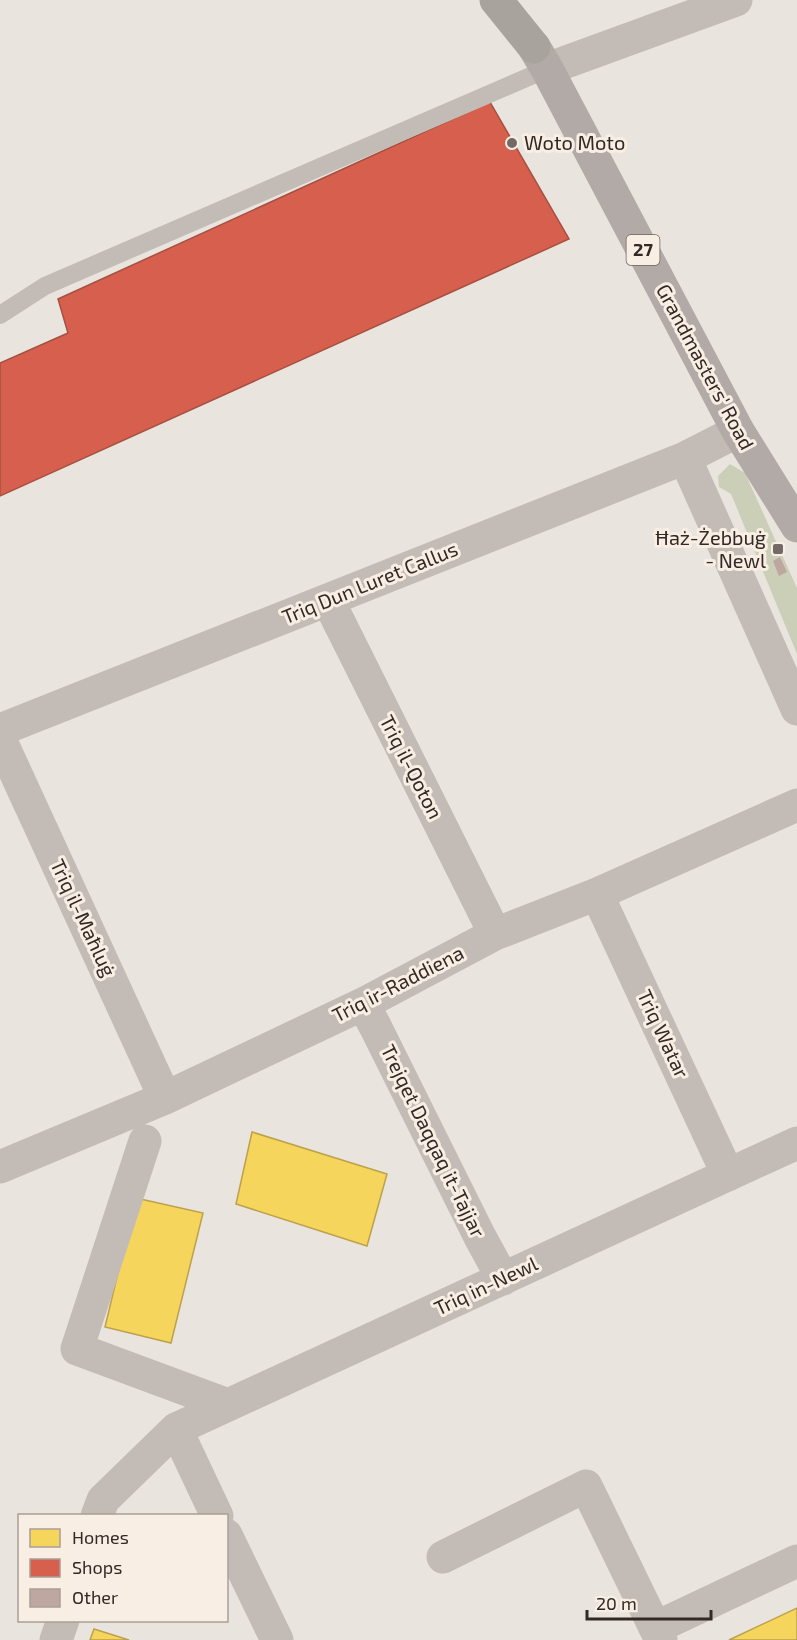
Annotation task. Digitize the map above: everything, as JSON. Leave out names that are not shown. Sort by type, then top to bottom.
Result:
[{"type":"highway","points":[[496,0],[541,58]]},
{"type":"highway","name":"27","points":[[502,0],[541,58]]},
{"type":"highway","name":"27","points":[[513,0],[541,58]]},
{"type":"highway","points":[[521,0],[541,58]]},
{"type":"main road","name":"Grandmasters' Road","points":[[541,58],[738,431],[797,526]]},
{"type":"street","points":[[541,58],[736,0]]},
{"type":"street","name":"Triq Dun Luret Callus","points":[[0,730],[685,458],[738,431]]},
{"type":"street","points":[[685,458],[797,709]]},
{"type":"street","name":"Triq il-Qoton","points":[[328,600],[495,934]]},
{"type":"street","name":"Triq il-Maħluġ","points":[[0,739],[165,1098]]},
{"type":"street","name":"Triq ir-Raddiena","points":[[0,1167],[165,1098],[363,1004],[495,934],[597,894],[797,805]]},
{"type":"street","name":"Triq Watar","points":[[597,894],[729,1175]]},
{"type":"street","name":"Trejqet Daqqaq it-Tajjar","points":[[363,1004],[503,1279]]},
{"type":"street","points":[[145,1141],[77,1349],[228,1405]]},
{"type":"street","name":"Triq in-Newl","points":[[97,1514],[102,1500],[176,1429],[797,1143]]},
{"type":"street","points":[[176,1429],[217,1514]]},
{"type":"street","points":[[443,1557],[586,1486],[658,1634],[797,1561]]},
{"type":"street","points":[[228,1539],[277,1640]]},
{"type":"street","points":[[56,1640],[62,1622]]},
{"type":"lane","points":[[0,315],[45,286],[541,58]]},
{"type":"green space","points":[[730,464],[745,473],[797,588],[797,654],[731,494],[719,487],[718,476]]},
{"type":"building: Homes","points":[[252,1132],[387,1174],[367,1246],[236,1204]]},
{"type":"building: Homes","points":[[136,1198],[203,1213],[171,1343],[105,1327]]},
{"type":"building: Homes","points":[[797,1608],[797,1640],[729,1640]]},
{"type":"building: Homes","points":[[94,1629],[129,1640],[90,1640]]},
{"type":"building: Shops","points":[[490,102],[569,239],[0,496],[0,363],[68,333],[58,299]]},
{"type":"building: Other","points":[[780,557],[787,572],[779,576],[773,561]]},
{"type":"place","name":"Woto Moto","points":[[512,143]]},
{"type":"place","name":"Ħaż-Żebbuġ - Newl","points":[[778,549]]}]
